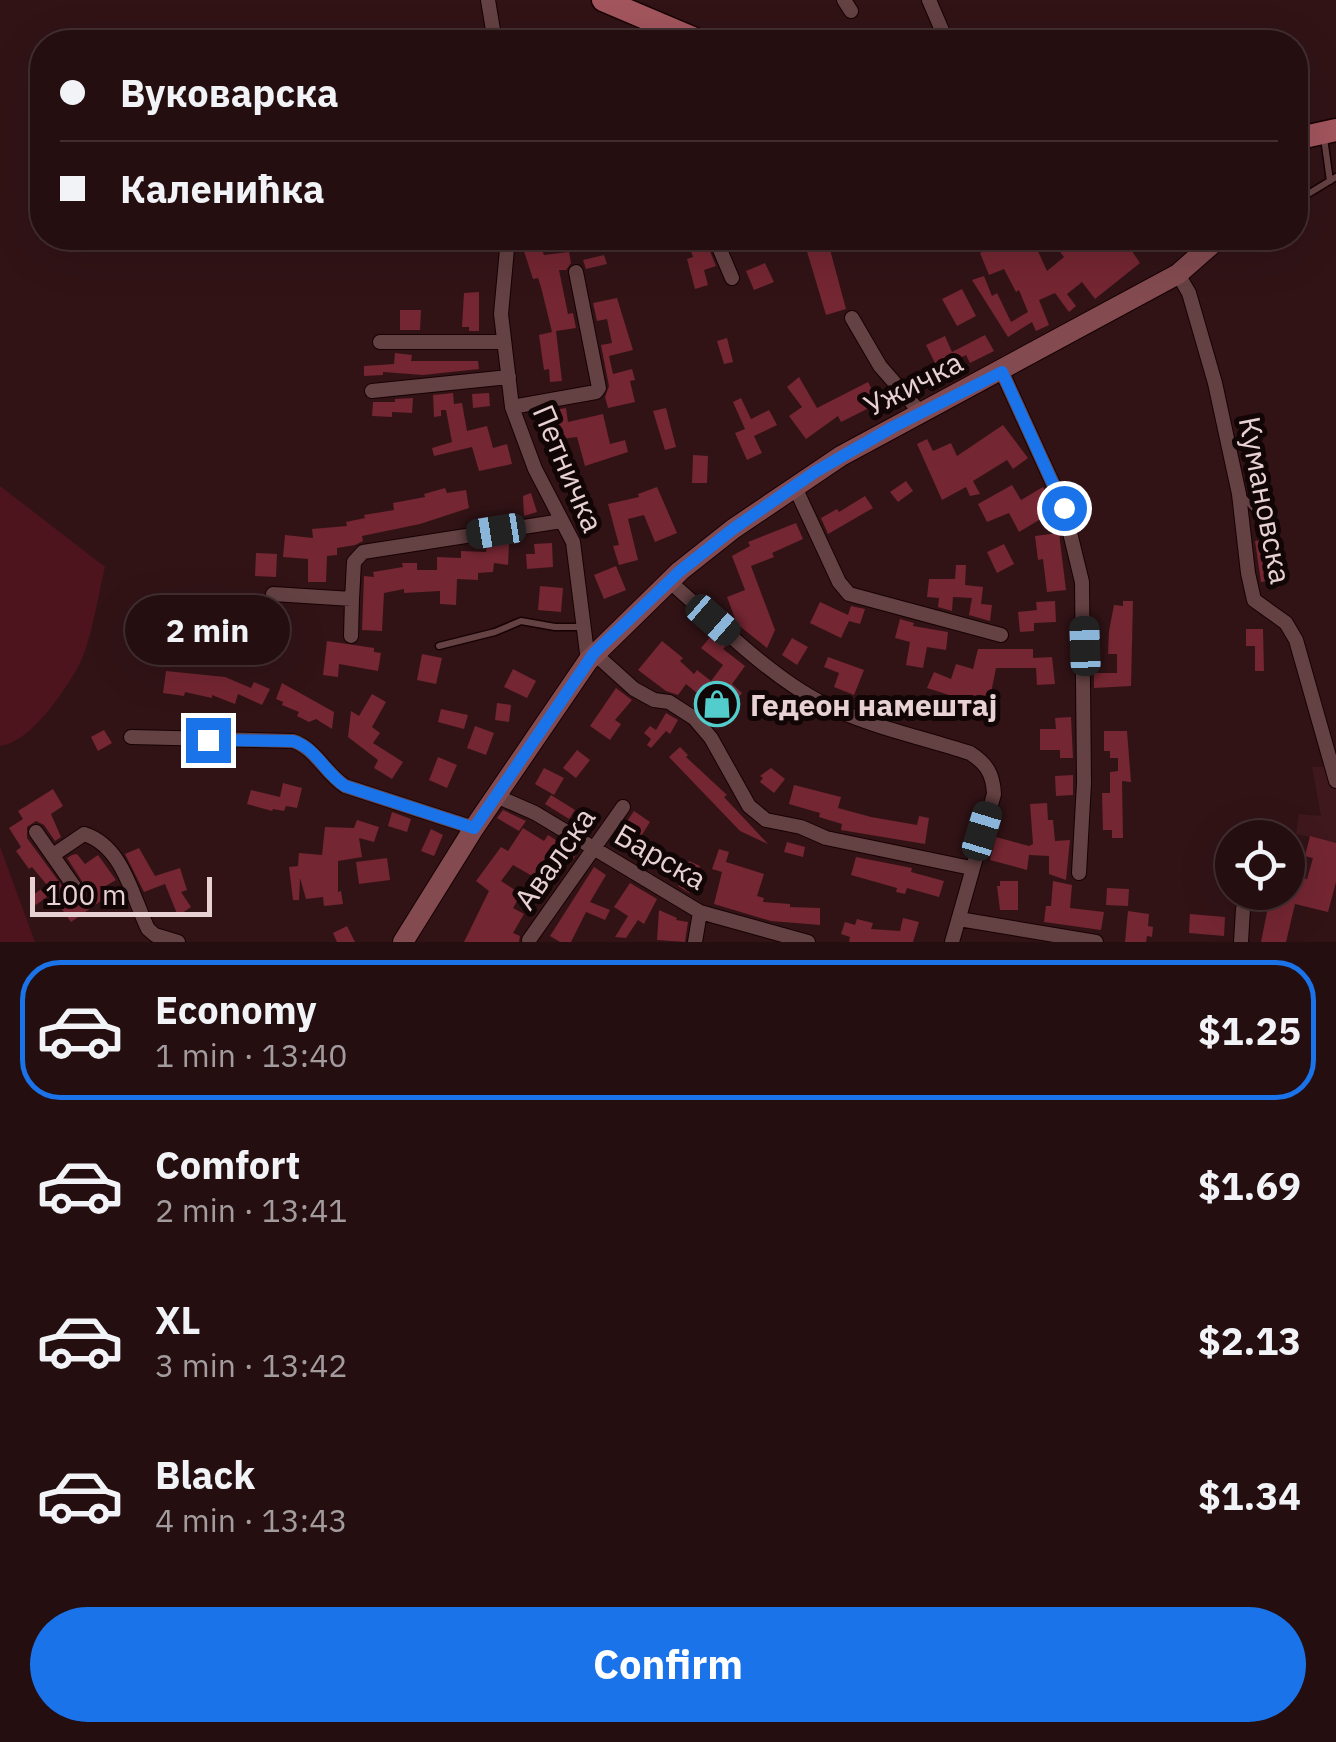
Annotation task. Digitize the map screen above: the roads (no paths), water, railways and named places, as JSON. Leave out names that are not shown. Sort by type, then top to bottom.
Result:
[{"type":"main road","points":[[603,0],[676,30]]},
{"type":"main road","name":"Ужичка","points":[[404,942],[474,828],[591,657],[669,582],[794,485],[920,412],[1002,372],[1178,274],[1205,250]]},
{"type":"street","points":[[488,0],[492,30]]},
{"type":"street","points":[[929,0],[942,30]]},
{"type":"street","points":[[650,30],[655,20]]},
{"type":"street","name":"Петничка","points":[[507,250],[500,314],[512,407],[535,469],[573,542],[583,627],[591,657]]},
{"type":"street","points":[[721,250],[732,278]]},
{"type":"street","points":[[512,407],[596,392],[599,388],[576,272]]},
{"type":"street","name":"Кумановска","points":[[1178,274],[1190,293],[1215,383],[1239,494],[1254,600],[1286,623],[1296,640],[1336,781]]},
{"type":"street","points":[[852,318],[880,366],[920,412]]},
{"type":"street","points":[[380,342],[504,342]]},
{"type":"street","points":[[1002,372],[1064,508],[1082,582],[1084,782],[1079,872]]},
{"type":"street","points":[[372,391],[508,377]]},
{"type":"street","points":[[794,485],[839,582],[849,594],[1001,635]]},
{"type":"street","points":[[351,636],[354,562],[363,552],[562,521]]},
{"type":"street","points":[[669,582],[814,699],[970,753],[986,764],[994,794],[952,942]]},
{"type":"street","points":[[273,594],[352,599]]},
{"type":"street","points":[[591,657],[634,690],[669,702],[694,718],[711,738],[748,806],[766,820],[801,827],[826,838],[970,868]]},
{"type":"street","points":[[131,738],[293,741],[305,745],[328,775],[345,786],[474,828]]},
{"type":"street","name":"Барска","points":[[496,796],[536,813],[700,912],[808,942]]},
{"type":"street","name":"Авалска","points":[[529,940],[624,808]]},
{"type":"street","points":[[36,832],[76,890]]},
{"type":"street","points":[[53,855],[84,834],[106,844],[148,929],[155,936],[178,942]]},
{"type":"street","points":[[1241,942],[1243,910]]},
{"type":"street","points":[[695,942],[700,912]]},
{"type":"street","points":[[959,919],[1096,942]]},
{"type":"lane","points":[[1308,194],[1333,179],[1330,132]]},
{"type":"lane","points":[[1239,494],[1268,524]]},
{"type":"lane","points":[[439,646],[521,622],[555,628],[583,627]]},
{"type":"place","name":"Гедеон намештај","points":[[717,704]]}]
